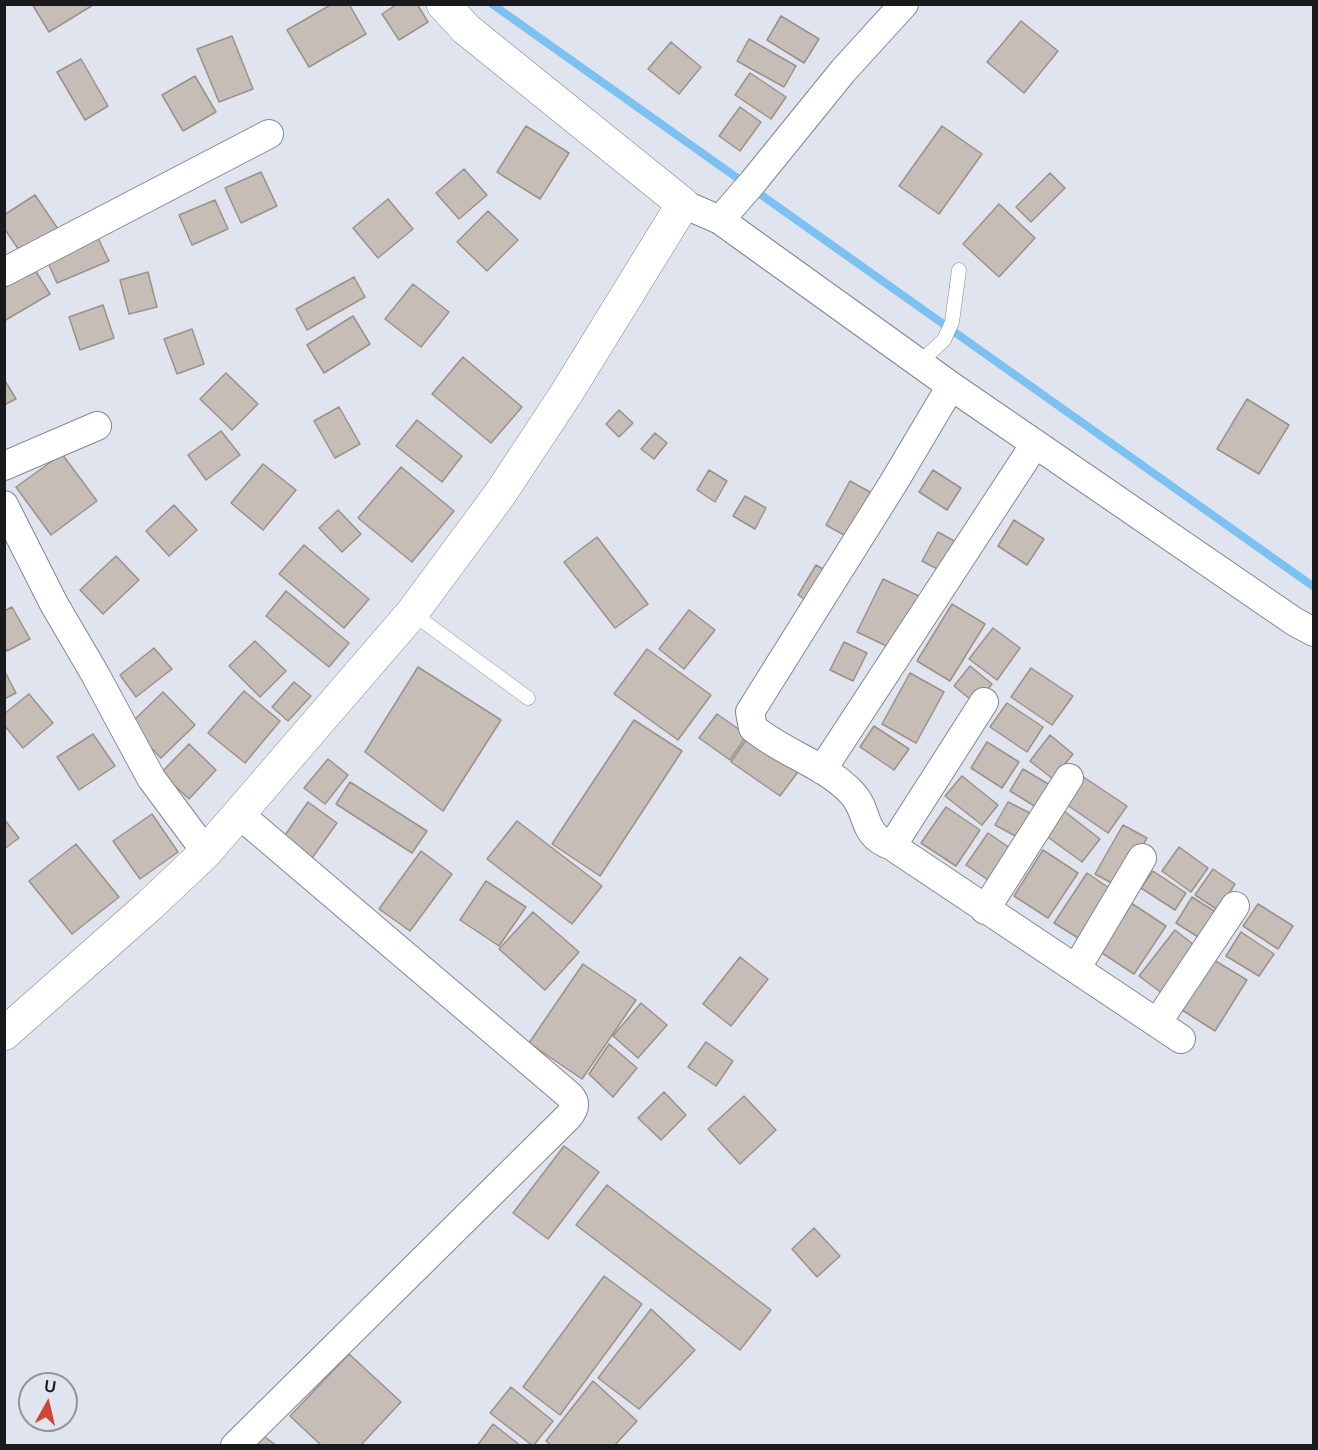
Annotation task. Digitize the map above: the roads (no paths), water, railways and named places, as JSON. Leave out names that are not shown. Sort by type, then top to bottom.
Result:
[{"type":"street","points":[[443,4],[466,29],[683,204],[724,215],[951,386],[1295,622],[1314,632]]},
{"type":"street","points":[[724,215],[843,71],[904,4]]},
{"type":"street","points":[[4,272],[269,134]]},
{"type":"street","points":[[4,1034],[150,905],[206,852],[412,613],[507,484],[566,394],[683,204]]},
{"type":"street","points":[[951,386],[894,482],[750,712],[753,728],[822,770],[853,794],[860,802],[867,826],[881,842],[892,846],[1181,1039]]},
{"type":"street","points":[[4,466],[97,426]]},
{"type":"street","points":[[822,770],[1035,444]]},
{"type":"street","points":[[4,505],[54,604],[151,778],[206,852]]},
{"type":"street","points":[[892,846],[984,702]]},
{"type":"street","points":[[985,910],[1069,778]]},
{"type":"street","points":[[235,1446],[568,1117],[575,1106],[570,1096],[239,814]]},
{"type":"street","points":[[1076,969],[1142,858]]},
{"type":"street","points":[[1157,1023],[1234,906]]},
{"type":"lane","points":[[920,362],[944,340],[952,322],[959,270]]},
{"type":"lane","points":[[412,613],[528,698]]},
{"type":"waterway","points":[[492,4],[1314,587]]}]
